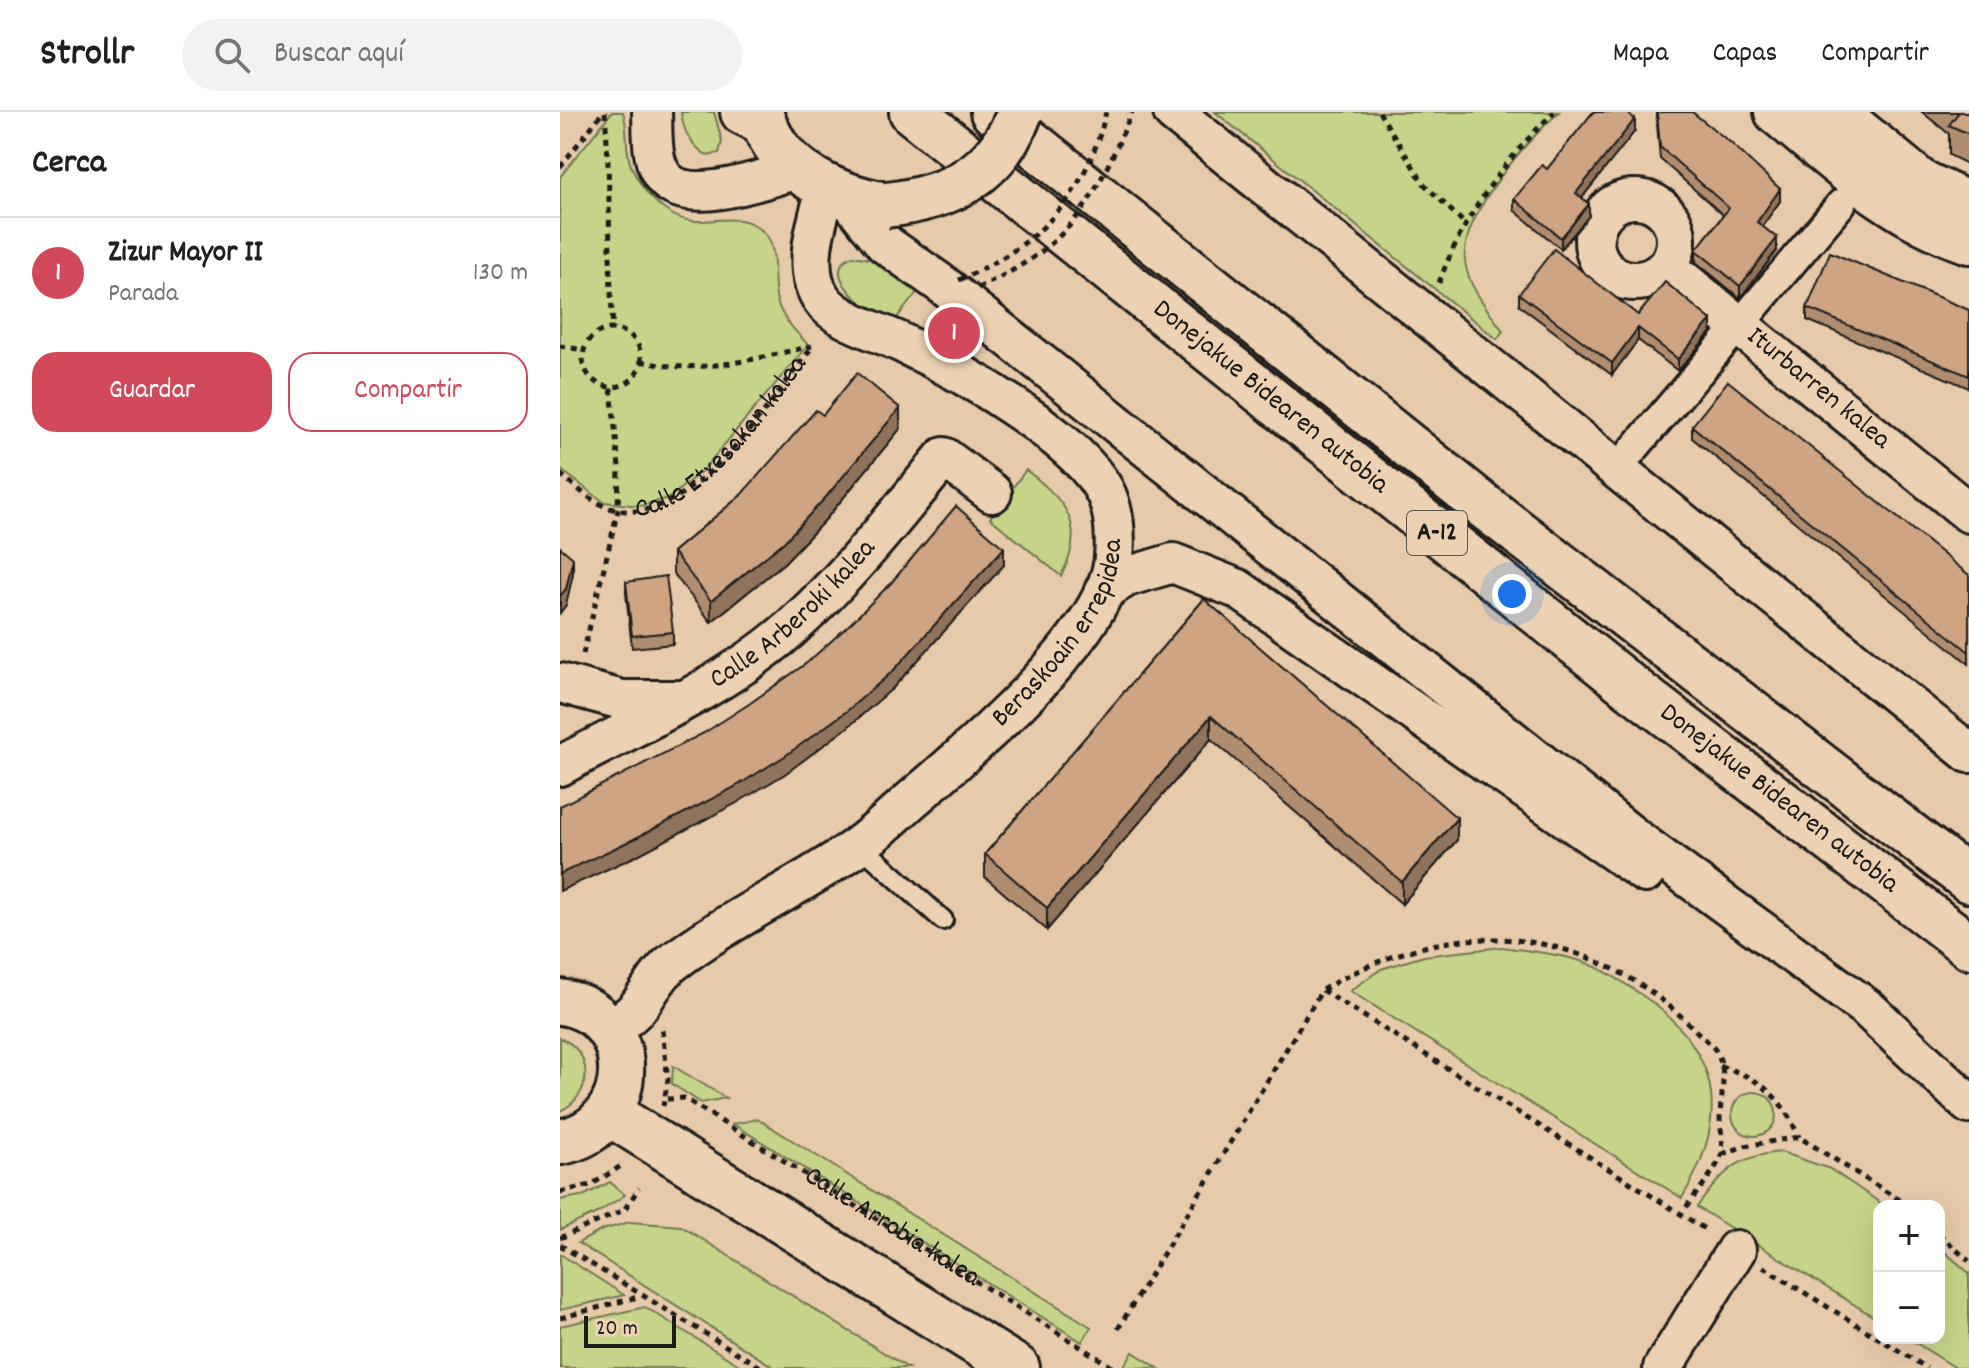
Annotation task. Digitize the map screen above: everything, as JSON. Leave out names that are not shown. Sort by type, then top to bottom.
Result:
[{"type":"main road","name":"Donejakue Bidearen autobia","points":[[912,112],[1623,681],[1969,946]]},
{"type":"main road","name":"Donejakue Bidearen autobia","points":[[993,112],[1485,507],[1969,880]]},
{"type":"main road","points":[[755,115],[780,150],[839,191],[925,201],[961,186],[990,162],[1014,131],[1020,112]]},
{"type":"main road","points":[[1777,112],[1864,184],[1923,221],[1969,241]]},
{"type":"main road","points":[[1835,112],[1920,182],[1969,205]]},
{"type":"main road","points":[[560,1002],[592,1014],[610,1030],[621,1057],[622,1077],[609,1113],[589,1132],[560,1142]]},
{"type":"main road","name":"Calle Arrobia kalea","points":[[609,1113],[1017,1368]]},
{"type":"street","points":[[652,112],[655,158],[666,180],[689,192],[714,189],[839,191],[885,244],[943,285],[1611,819],[1868,1009],[1969,1104]]},
{"type":"street","points":[[1173,112],[1969,753]]},
{"type":"street","points":[[714,189],[747,161],[755,115]]},
{"type":"street","name":"Beraskoain errepidea","points":[[610,1030],[635,1010],[669,966],[736,919],[860,845],[973,749],[1076,636],[1104,591],[1114,560],[1115,522],[1106,495],[1090,468],[1046,430],[962,376],[841,314],[822,299],[812,274],[815,231],[839,191]]},
{"type":"street","points":[[1751,311],[1841,204]]},
{"type":"street","name":"Iturbarren kalea","points":[[1667,267],[1969,513]]},
{"type":"street","points":[[1632,451],[1729,337]]},
{"type":"street","name":"Calle Arberoki kalea","points":[[560,766],[683,700],[789,630],[885,530],[944,457],[992,493]]},
{"type":"street","points":[[1104,591],[1126,577],[1173,563],[1238,589],[1629,863],[1650,876],[1723,901]]},
{"type":"street","points":[[570,676],[622,700],[683,700]]},
{"type":"street","points":[[1663,1368],[1736,1250]]},
{"type":"lane","points":[[860,845],[943,920]]},
{"type":"path","points":[[560,167],[604,112]]},
{"type":"path","points":[[604,112],[611,190],[608,254],[613,329]]},
{"type":"path","points":[[959,280],[1037,237],[1072,197],[1106,112]]},
{"type":"path","points":[[978,288],[1019,268],[1058,241],[1083,214],[1107,172],[1132,112]]},
{"type":"path","points":[[1379,112],[1424,184],[1465,224]]},
{"type":"path","points":[[1437,289],[1455,239],[1500,171],[1554,112]]},
{"type":"path","points":[[613,329],[629,335],[637,345],[641,361],[628,382],[611,388],[594,381],[586,372],[583,350],[596,333],[613,329]]},
{"type":"path","points":[[560,346],[583,350]]},
{"type":"path","name":"Calle Etxesakan kalea","points":[[560,474],[597,503],[618,510],[658,507],[688,490],[761,414],[813,346],[683,367],[641,361]]},
{"type":"path","points":[[611,388],[619,467],[618,510]]},
{"type":"path","name":"Calle Etxesakan kalea","points":[[570,676],[618,510]]},
{"type":"path","points":[[1118,1329],[1322,990],[1355,970],[1444,942],[1489,939],[1542,943],[1594,959],[1639,983],[1673,1008],[1716,1051],[1724,1080],[1720,1116],[1722,1154]]},
{"type":"path","points":[[1322,990],[1927,1368]]},
{"type":"path","points":[[660,1111],[667,1099],[663,1022]]},
{"type":"path","points":[[1720,1066],[1740,1072],[1768,1090],[1785,1106],[1799,1137],[1899,1200]]},
{"type":"path","name":"Calle Arrobia kalea","points":[[667,1099],[684,1098],[1114,1368]]},
{"type":"path","points":[[1682,1213],[1722,1154],[1745,1146],[1799,1137]]},
{"type":"path","points":[[560,1192],[603,1180],[631,1158]]},
{"type":"path","points":[[560,1238],[624,1210],[639,1188]]},
{"type":"path","points":[[1945,1239],[1969,1261]]},
{"type":"path","points":[[560,1245],[762,1368]]},
{"type":"path","points":[[560,1318],[642,1296]]},
{"type":"green space","points":[[612,112],[623,112],[631,166],[657,204],[687,220],[743,220],[766,235],[774,258],[775,293],[779,307],[808,345],[703,470],[669,498],[640,506],[604,502],[560,469],[560,177]]},
{"type":"green space","points":[[681,112],[714,112],[722,141],[719,153],[708,156],[697,148],[686,132]]},
{"type":"green space","points":[[1215,112],[1559,112],[1498,180],[1473,222],[1466,243],[1465,261],[1470,280],[1503,331],[1497,339]]},
{"type":"green space","points":[[853,256],[882,261],[918,291],[896,319],[862,303],[845,286],[841,279],[841,266]]},
{"type":"green space","points":[[1026,470],[1052,493],[1069,516],[1073,543],[1061,576],[990,518]]},
{"type":"green space","points":[[1502,947],[1561,956],[1596,967],[1639,993],[1666,1014],[1687,1037],[1701,1060],[1710,1085],[1712,1111],[1708,1139],[1698,1168],[1682,1198],[1350,991],[1381,969],[1424,956]]},
{"type":"green space","points":[[560,1038],[579,1053],[586,1074],[579,1095],[560,1111]]},
{"type":"green space","points":[[673,1066],[726,1098],[701,1103],[672,1084]]},
{"type":"green space","points":[[1754,1092],[1770,1098],[1776,1114],[1770,1130],[1754,1136],[1738,1130],[1732,1114],[1738,1098]]},
{"type":"green space","points":[[758,1119],[1091,1327],[1082,1342],[733,1124]]},
{"type":"green space","points":[[1781,1152],[1830,1169],[1876,1200],[1873,1200],[1873,1316],[1697,1207],[1732,1168],[1766,1154]]},
{"type":"green space","points":[[610,1182],[625,1195],[599,1212],[560,1230],[560,1200],[585,1195]]},
{"type":"green space","points":[[630,1222],[681,1226],[908,1368],[775,1368],[578,1243],[602,1230]]},
{"type":"green space","points":[[1945,1252],[1969,1273],[1969,1368],[1956,1368],[1918,1344],[1945,1344]]},
{"type":"green space","points":[[560,1254],[624,1295],[560,1310]]},
{"type":"green space","points":[[645,1307],[744,1368],[560,1368],[560,1326]]},
{"type":"green space","points":[[1133,1352],[1158,1368],[1123,1367]]},
{"type":"building","points":[[1593,112],[1626,112],[1635,119],[1576,193],[1589,204],[1561,238],[1514,199],[1542,165],[1547,169]]},
{"type":"building","points":[[1657,112],[1692,112],[1780,189],[1757,222],[1777,238],[1740,286],[1696,250],[1729,208],[1660,147]]},
{"type":"building","points":[[1959,112],[1969,112],[1969,134],[1949,125]]},
{"type":"building","points":[[1554,249],[1638,315],[1665,282],[1711,320],[1678,359],[1638,328],[1612,363],[1519,294]]},
{"type":"building","points":[[1830,252],[1969,310],[1969,376],[1807,308]]},
{"type":"building","points":[[857,373],[900,408],[784,542],[711,601],[673,552],[740,496],[816,410],[823,415]]},
{"type":"building","points":[[1728,381],[1969,575],[1969,652],[1692,426]]},
{"type":"building","points":[[956,506],[1004,548],[893,671],[847,711],[785,756],[735,787],[560,874],[560,806],[704,733],[808,662],[891,583]]},
{"type":"building","points":[[560,547],[573,558],[566,589],[560,596]]},
{"type":"building","points":[[666,576],[673,632],[632,636],[626,582]]},
{"type":"building","points":[[1204,599],[1457,818],[1402,882],[1211,716],[1047,908],[985,854]]},
{"type":"place","name":"Zizur Mayor II","points":[[954,333]]}]
